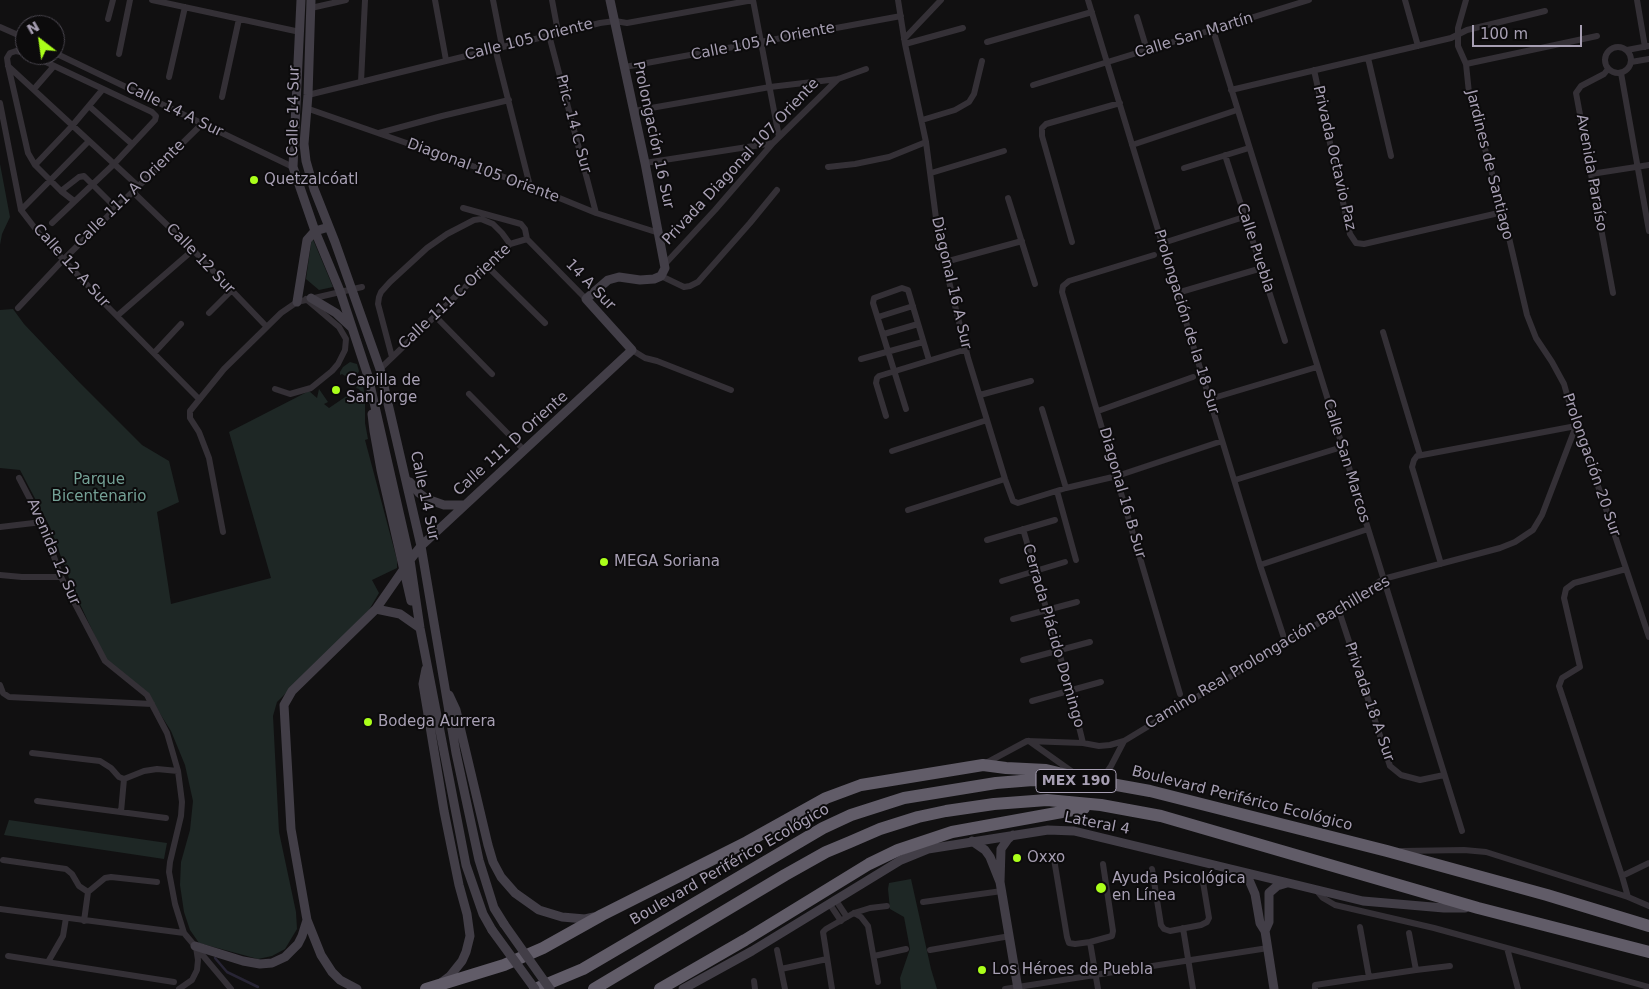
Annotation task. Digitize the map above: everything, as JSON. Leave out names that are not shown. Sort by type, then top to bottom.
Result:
[{"type":"highway","points":[[430,988],[504,966],[543,948],[602,915],[747,842],[826,798],[861,784],[983,765],[1046,770],[1094,782]]},
{"type":"highway","name":"Boulevard Periférico Ecológico","points":[[535,989],[583,968],[823,828],[851,815],[904,798],[996,782],[1033,780],[1094,782],[1150,791],[1387,851],[1649,926]]},
{"type":"highway","name":"MEX 190","points":[[594,989],[826,852],[880,829],[918,817],[946,811],[994,804],[1047,800],[1102,804],[1161,816],[1478,908],[1649,952]]},
{"type":"highway","points":[[661,989],[749,945],[869,864],[898,850],[952,832],[1102,804]]},
{"type":"main road","name":"Calle 14 Sur","points":[[301,0],[293,167],[315,231],[353,328],[368,376],[410,560],[427,664],[466,865],[483,914],[492,930],[535,989]]},
{"type":"main road","name":"Prolongación 16 Sur","points":[[610,0],[666,264]]},
{"type":"main road","name":"Calle 14 Sur","points":[[311,4],[308,95],[304,144],[306,161],[314,189],[352,288],[380,369],[421,546],[456,753],[479,860],[494,908],[550,989]]},
{"type":"main road","points":[[329,227],[315,231],[307,240],[305,300],[336,313],[353,328]]},
{"type":"main road","points":[[586,299],[604,283],[614,278],[640,280],[654,279],[661,276],[666,264]]},
{"type":"main road","name":"14 A Sur","points":[[586,299],[632,350]]},
{"type":"main road","name":"Calle 111 D Oriente","points":[[357,989],[340,980],[332,972],[321,955],[307,920],[291,829],[284,705],[292,691],[376,609],[421,546],[632,350]]},
{"type":"main road","points":[[374,404],[372,417],[374,431],[403,569],[411,602],[420,624]]},
{"type":"main road","points":[[406,475],[413,487],[427,499],[444,504],[464,505]]},
{"type":"main road","points":[[376,609],[400,614],[420,624]]},
{"type":"main road","points":[[427,664],[423,684],[444,811],[467,914],[470,936],[462,961],[450,976],[430,988]]},
{"type":"main road","points":[[445,688],[456,710],[493,862],[501,877],[511,890],[523,900],[547,913],[562,917],[585,918],[602,915]]},
{"type":"main road","name":"Lateral 4","points":[[683,989],[749,945],[832,901],[880,871],[915,854],[928,849],[972,841],[1048,830],[1074,831],[1363,901],[1444,908],[1478,908]]},
{"type":"main road","points":[[1001,886],[1002,870],[1000,855],[1004,844],[1014,834]]},
{"type":"main road","points":[[972,841],[985,850],[990,857],[1001,886],[1018,988]]},
{"type":"main road","points":[[990,857],[1000,855]]},
{"type":"main road","points":[[1236,870],[1249,880],[1256,899],[1260,923],[1265,930],[1274,989]]},
{"type":"main road","points":[[1265,930],[1269,922],[1269,893],[1277,886],[1288,883]]},
{"type":"main road","points":[[1256,899],[1269,898]]},
{"type":"main road","points":[[196,946],[243,962],[272,963],[285,957],[298,944],[307,920]]},
{"type":"street","points":[[108,19],[113,0]]},
{"type":"street","points":[[119,54],[130,0]]},
{"type":"street","points":[[152,0],[300,32]]},
{"type":"street","points":[[311,4],[346,0]]},
{"type":"street","points":[[361,82],[365,0]]},
{"type":"street","points":[[435,0],[446,60]]},
{"type":"street","points":[[493,0],[499,47],[509,100],[530,186]]},
{"type":"street","points":[[552,0],[558,32]]},
{"type":"street","points":[[753,0],[779,137]]},
{"type":"street","name":"Calle 105 Oriente","points":[[308,95],[558,32],[615,21],[627,22],[753,0]]},
{"type":"street","name":"Diagonal 16 A Sur","points":[[898,0],[926,142],[939,241],[966,349],[1005,479],[1015,502],[1057,491]]},
{"type":"street","points":[[905,41],[941,0]]},
{"type":"street","name":"Prolongación de la 18 Sur","points":[[1088,0],[1260,565],[1286,644]]},
{"type":"street","name":"Calle San Martín","points":[[1032,85],[1309,0]]},
{"type":"street","points":[[1404,0],[1418,46]]},
{"type":"street","points":[[1458,34],[1466,0]]},
{"type":"street","points":[[1627,50],[1631,62],[1627,69],[1621,73],[1615,73],[1605,66],[1604,58],[1608,50],[1615,46],[1627,50],[1647,46],[1637,0]]},
{"type":"street","points":[[169,77],[185,7]]},
{"type":"street","points":[[1231,90],[1451,38],[1468,30],[1545,11]]},
{"type":"street","points":[[987,42],[1092,12]]},
{"type":"street","name":"Calle 105 A Oriente","points":[[625,68],[901,16]]},
{"type":"street","points":[[1136,17],[1147,50]]},
{"type":"street","points":[[222,97],[239,19]]},
{"type":"street","points":[[0,27],[15,34]]},
{"type":"street","points":[[905,41],[963,28]]},
{"type":"street","name":"Calle San Marcos","points":[[1213,30],[1462,832]]},
{"type":"street","name":"Jardines de Santiago","points":[[1458,34],[1458,46],[1466,64],[1469,94],[1503,212],[1522,298]]},
{"type":"street","name":"Pric. 14 C Sur","points":[[549,35],[596,213]]},
{"type":"street","points":[[1466,64],[1598,36]]},
{"type":"street","points":[[15,51],[10,53],[8,65],[28,153],[35,165],[50,181],[74,201]]},
{"type":"street","name":"Calle 14 A Sur","points":[[65,58],[293,167]]},
{"type":"street","points":[[1368,58],[1391,156]]},
{"type":"street","points":[[1631,62],[1649,59]]},
{"type":"street","points":[[922,120],[954,110],[968,102],[974,94],[982,61]]},
{"type":"street","points":[[8,65],[138,186]]},
{"type":"street","points":[[34,89],[54,66],[152,112],[156,116],[155,120],[114,164],[52,223]]},
{"type":"street","name":"Avenida Paraíso","points":[[1608,69],[1604,74],[1581,86],[1576,93],[1612,293]]},
{"type":"street","points":[[634,111],[770,87],[838,78],[866,70]]},
{"type":"street","name":"Privada Octavio Paz","points":[[1314,70],[1350,234],[1356,243],[1364,244],[1503,212]]},
{"type":"street","points":[[1621,73],[1649,231]]},
{"type":"street","name":"Privada Diagonal 107 Oriente","points":[[666,264],[716,210],[773,143],[838,78]]},
{"type":"street","points":[[35,165],[90,106],[103,89]]},
{"type":"street","points":[[378,134],[509,100]]},
{"type":"street","name":"Calle 12 A Sur","points":[[0,103],[21,210],[41,236],[199,399]]},
{"type":"street","points":[[1072,242],[1042,136],[1042,128],[1046,124],[1120,103]]},
{"type":"street","points":[[90,106],[132,144]]},
{"type":"street","name":"Diagonal 105 Oriente","points":[[306,108],[530,186],[596,213],[659,233]]},
{"type":"street","points":[[1132,145],[1237,110]]},
{"type":"street","name":"Calle 111 A Oriente","points":[[18,308],[64,259],[202,124]]},
{"type":"street","points":[[21,210],[89,141]]},
{"type":"street","points":[[828,167],[889,157],[926,142]]},
{"type":"street","points":[[645,163],[773,143]]},
{"type":"street","points":[[1184,168],[1249,148]]},
{"type":"street","points":[[931,173],[1004,151]]},
{"type":"street","name":"Calle Puebla","points":[[1225,156],[1285,341]]},
{"type":"street","points":[[1591,174],[1649,164]]},
{"type":"street","points":[[61,191],[82,176],[93,184],[116,208]]},
{"type":"street","points":[[661,276],[684,287],[698,282],[750,224],[777,190]]},
{"type":"street","name":"Calle 12 Sur","points":[[133,192],[193,250],[266,326]]},
{"type":"street","points":[[1008,198],[1035,284]]},
{"type":"street","name":"Calle 111 C Oriente","points":[[380,369],[510,244],[527,238],[525,229],[520,224],[463,208]]},
{"type":"street","points":[[1163,243],[1244,217]]},
{"type":"street","points":[[392,357],[378,304],[379,297],[390,282],[427,248],[467,222],[480,220],[493,224],[510,244]]},
{"type":"street","name":"14 A Sur","points":[[527,238],[586,299]]},
{"type":"street","points":[[945,262],[1022,241]]},
{"type":"street","points":[[117,316],[193,250]]},
{"type":"street","name":"Diagonal 16 B Sur","points":[[1154,255],[1068,281],[1062,292],[1180,694]]},
{"type":"street","points":[[487,266],[545,323]]},
{"type":"street","points":[[1177,293],[1262,268]]},
{"type":"street","points":[[223,532],[208,458],[199,432],[190,418],[190,411],[224,369],[281,313],[305,300],[362,287]]},
{"type":"street","points":[[906,409],[873,299],[902,288],[908,290],[929,360]]},
{"type":"street","points":[[209,314],[231,291]]},
{"type":"street","name":"Prolongación 20 Sur","points":[[1522,298],[1526,315],[1536,338],[1564,384],[1576,426],[1602,496],[1649,637]]},
{"type":"street","points":[[275,389],[290,394],[311,388],[332,371],[345,350],[346,338],[339,327],[305,300]]},
{"type":"street","points":[[878,317],[913,306]]},
{"type":"street","points":[[435,316],[492,374]]},
{"type":"street","points":[[154,353],[181,324]]},
{"type":"street","points":[[884,334],[918,324]]},
{"type":"street","points":[[1383,332],[1420,454]]},
{"type":"street","points":[[861,359],[923,342]]},
{"type":"street","points":[[886,416],[876,380],[879,376],[966,349]]},
{"type":"street","points":[[632,350],[645,358],[731,390]]},
{"type":"street","points":[[1210,399],[1317,366]]},
{"type":"street","points":[[1098,411],[1193,377]]},
{"type":"street","points":[[980,394],[1032,381]]},
{"type":"street","points":[[469,394],[524,450]]},
{"type":"street","points":[[1042,409],[1066,488]]},
{"type":"street","points":[[892,451],[987,420]]},
{"type":"street","points":[[1441,564],[1412,466],[1414,460],[1420,454],[1576,426]]},
{"type":"street","name":"Camino Real Prolongación Bachilleres","points":[[1028,740],[1110,746],[1124,742],[1339,611],[1383,580],[1508,545],[1524,537],[1533,530],[1542,515],[1576,426]]},
{"type":"street","points":[[1076,560],[1057,491],[1117,476],[1222,441]]},
{"type":"street","points":[[1235,480],[1342,447]]},
{"type":"street","name":"Avenida 12 Sur","points":[[19,478],[42,522],[61,578],[105,661],[142,690],[152,704],[167,734],[178,771],[181,816],[169,872],[175,904],[184,933],[231,989]]},
{"type":"street","points":[[908,510],[1005,479]]},
{"type":"street","points":[[987,540],[1055,520]]},
{"type":"street","points":[[0,528],[42,522]]},
{"type":"street","points":[[1260,565],[1368,529]]},
{"type":"street","name":"Cerrada Plácido Domingo","points":[[1023,530],[1059,650],[1083,743]]},
{"type":"street","points":[[1002,582],[1065,562]]},
{"type":"street","points":[[1626,568],[1574,583],[1566,589],[1564,598],[1580,667],[1562,678],[1560,686],[1628,897]]},
{"type":"street","points":[[0,575],[61,578]]},
{"type":"street","points":[[1014,619],[1077,602]]},
{"type":"street","name":"Privada 18 A Sur","points":[[1339,611],[1390,766],[1401,775],[1420,780],[1444,775]]},
{"type":"street","points":[[1023,660],[1090,642]]},
{"type":"street","points":[[1032,701],[1101,682]]},
{"type":"street","points":[[0,685],[3,692],[9,698],[152,704]]},
{"type":"street","points":[[983,765],[1028,740],[1094,782],[1111,766],[1124,742]]},
{"type":"street","points":[[32,753],[100,761],[124,779],[144,771],[157,769],[178,771]]},
{"type":"street","points":[[121,812],[124,779]]},
{"type":"street","points":[[37,801],[166,818]]},
{"type":"street","points":[[1387,851],[1464,850],[1486,852],[1628,897],[1649,906]]},
{"type":"street","points":[[1054,859],[1069,943],[1075,944],[1112,936],[1113,931],[1103,864]]},
{"type":"street","points":[[3,860],[66,870],[72,874],[79,886],[88,892]]},
{"type":"street","points":[[1622,876],[1649,863]]},
{"type":"street","points":[[1152,870],[1161,925],[1164,929],[1170,931],[1207,922],[1209,918],[1202,876]]},
{"type":"street","points":[[84,921],[88,892],[101,881],[111,877],[157,882]]},
{"type":"street","points":[[923,902],[1001,886]]},
{"type":"street","points":[[1317,890],[1324,898],[1335,905],[1507,948],[1649,987]]},
{"type":"street","points":[[832,901],[847,917]]},
{"type":"street","points":[[832,901],[840,921]]},
{"type":"street","points":[[832,989],[824,932],[854,913],[870,908],[887,906]]},
{"type":"street","points":[[0,909],[184,933]]},
{"type":"street","points":[[854,913],[868,926],[878,982]]},
{"type":"street","points":[[48,962],[64,936],[66,918]]},
{"type":"street","points":[[1360,927],[1369,977]]},
{"type":"street","points":[[1183,928],[1193,989]]},
{"type":"street","points":[[1409,933],[1416,970]]},
{"type":"street","points":[[930,950],[1010,936]]},
{"type":"street","points":[[1090,942],[1098,989]]},
{"type":"street","points":[[180,989],[192,980],[197,970],[196,946]]},
{"type":"street","points":[[1005,989],[1268,948]]},
{"type":"street","points":[[1507,948],[1518,989]]},
{"type":"street","points":[[874,956],[906,949]]},
{"type":"street","points":[[777,950],[785,989]]},
{"type":"street","points":[[8,956],[174,982]]},
{"type":"street","points":[[780,969],[827,959]]},
{"type":"street","points":[[1315,989],[1315,986],[1450,966]]},
{"type":"street","points":[[754,981],[755,989]]},
{"type":"green space","points":[[0,164],[10,217],[2,234],[0,245]]},
{"type":"green space","points":[[312,237],[333,287],[319,290],[306,279]]},
{"type":"green space","name":"Parque Bicentenario","points":[[13,309],[24,324],[79,382],[142,445],[169,461],[179,502],[157,512],[171,604],[271,578],[229,432],[309,391],[317,398],[319,389],[328,402],[324,404],[329,408],[354,391],[358,395],[362,393],[356,388],[358,377],[361,375],[365,396],[365,423],[368,439],[365,440],[397,560],[397,568],[372,580],[379,593],[369,610],[277,702],[273,716],[279,832],[296,912],[297,929],[285,949],[272,956],[258,959],[199,943],[190,930],[184,912],[180,885],[181,862],[190,830],[193,801],[185,765],[171,731],[147,693],[107,662],[73,589],[50,527],[20,470],[0,468],[0,310]]},
{"type":"green space","points":[[350,362],[357,364],[359,371],[357,375],[352,374],[347,377],[342,374],[340,375],[343,367]]},
{"type":"green space","points":[[9,820],[167,843],[164,859],[4,835]]},
{"type":"green space","points":[[911,879],[937,989],[901,989],[900,978],[910,949],[904,917],[890,909],[888,889],[889,883]]},
{"type":"waterway","points":[[215,958],[227,972],[258,987]]},
{"type":"place","name":"Quetzalcóatl","points":[[254,180]]},
{"type":"place","name":"Capilla de San Jorge","points":[[336,390]]},
{"type":"place","name":"MEGA Soriana","points":[[604,562]]},
{"type":"place","name":"Bodega Aurrera","points":[[368,722]]},
{"type":"place","name":"Oxxo","points":[[1017,858]]},
{"type":"place","name":"Ayuda Psicológica en Línea","points":[[1101,888]]},
{"type":"place","name":"Los Héroes de Puebla","points":[[982,970]]}]
